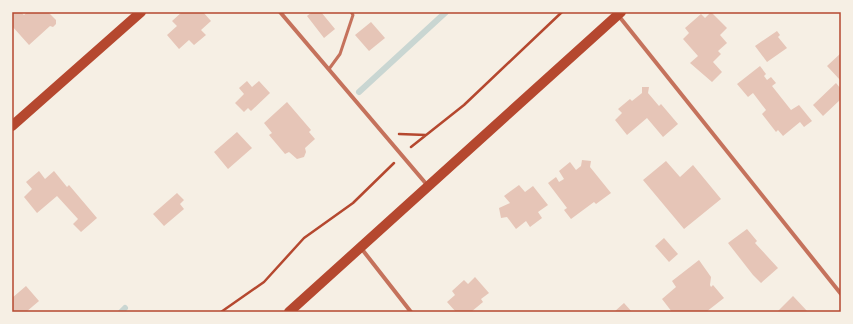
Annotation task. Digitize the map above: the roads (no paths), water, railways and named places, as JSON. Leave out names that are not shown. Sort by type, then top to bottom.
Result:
[{"type":"main road","points":[[12,126],[141,12]]},
{"type":"main road","points":[[290,312],[620,14]]},
{"type":"street","points":[[280,12],[428,186]]},
{"type":"street","points":[[620,14],[841,294]]},
{"type":"street","points":[[361,248],[411,312]]},
{"type":"lane","points":[[328,69],[340,54],[353,15],[350,12]]},
{"type":"waterway","points":[[359,92],[446,12]]},
{"type":"waterway","points":[[121,312],[125,308]]}]
